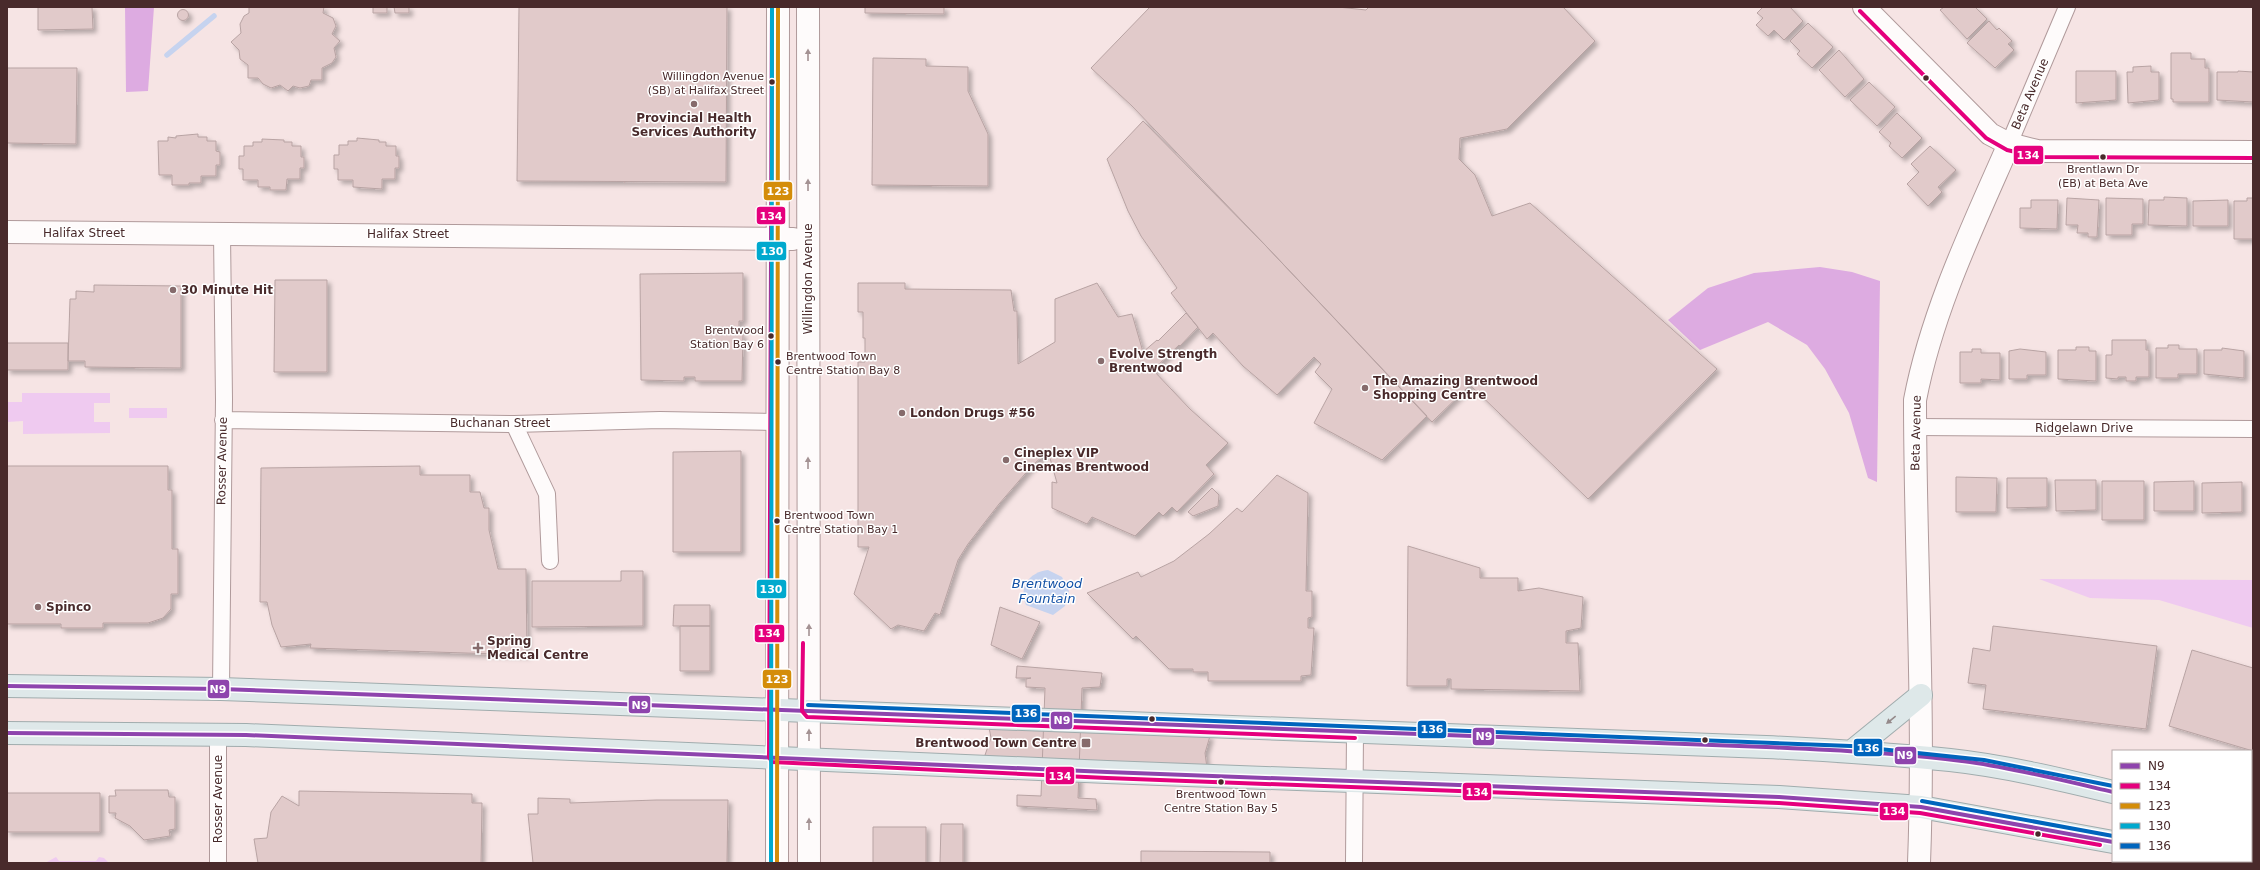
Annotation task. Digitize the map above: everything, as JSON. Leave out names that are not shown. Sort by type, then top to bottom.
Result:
[{"type":"main road","points":[[7,686],[221,689],[1851,752],[1922,758],[2012,769],[2112,792]]},
{"type":"main road","points":[[1851,752],[1921,695]]},
{"type":"main road","points":[[7,733],[218,735],[1114,772],[1779,797],[1921,807],[2112,842]]},
{"type":"street","points":[[776,863],[775,757],[778,7]]},
{"type":"street","name":"Willingdon Avenue","points":[[808,7],[809,863]]},
{"type":"street","points":[[1864,7],[1990,134],[2009,144],[2037,151],[2253,152]]},
{"type":"street","name":"Beta Avenue","points":[[1919,863],[1922,758],[1916,543],[1915,400],[1919,377],[1936,318],[2067,7]]},
{"type":"street","name":"Halifax Street","points":[[7,232],[808,239]]},
{"type":"street","name":"Rosser Avenue","points":[[221,689],[223,420],[222,234]]},
{"type":"street","name":"Buchanan Street","points":[[223,420],[514,424],[660,420],[777,422]]},
{"type":"street","points":[[514,424],[547,494],[550,562]]},
{"type":"street","name":"Ridgelawn Drive","points":[[1915,427],[2253,429]]},
{"type":"street","points":[[1354,863],[1354,780],[1356,732]]},
{"type":"street","name":"Rosser Avenue","points":[[218,735],[218,863]]},
{"type":"shaded area","points":[[125,7],[154,7],[148,91],[126,92]]},
{"type":"shaded area","points":[[1820,267],[1852,272],[1880,281],[1877,482],[1868,478],[1849,413],[1825,369],[1807,345],[1768,322],[1700,350],[1668,320],[1708,288],[1754,273]]},
{"type":"shaded area","points":[[22,393],[110,393],[110,403],[94,403],[94,422],[110,422],[110,433],[23,434],[23,421],[7,422],[7,402],[22,402]]},
{"type":"shaded area","points":[[129,408],[167,408],[167,418],[129,418]]},
{"type":"shaded area","points":[[2039,579],[2253,580],[2253,628],[2159,600],[2090,598]]},
{"type":"shaded area","points":[[56,857],[59,861],[96,861],[99,857],[104,858],[109,863],[45,863]]},
{"type":"water","name":"Brentwood Fountain","points":[[1048,570],[1062,577],[1069,591],[1065,606],[1053,615],[1026,605],[1024,598],[1027,581],[1036,574]]},
{"type":"building","points":[[38,7],[92,7],[93,29],[38,30]]},
{"type":"building","points":[[249,7],[324,7],[323,13],[333,18],[336,26],[332,34],[340,41],[334,48],[336,57],[332,63],[322,68],[322,80],[311,80],[309,86],[300,88],[293,86],[288,91],[280,85],[271,88],[263,84],[258,78],[248,78],[248,65],[240,59],[239,50],[231,42],[241,33],[240,24],[244,16],[249,13]]},
{"type":"building","points":[[373,7],[387,7],[387,13],[373,13]]},
{"type":"building","points":[[394,7],[409,7],[409,13],[395,13]]},
{"type":"building","points":[[519,7],[727,7],[726,182],[517,181]]},
{"type":"building","points":[[865,7],[944,7],[944,14],[865,13]]},
{"type":"building","points":[[1150,7],[1338,7],[1366,10],[1369,7],[1563,7],[1595,41],[1507,129],[1460,138],[1459,159],[1475,175],[1492,216],[1530,203],[1717,369],[1588,499],[1470,385],[1432,422],[1132,106],[1091,68]]},
{"type":"building","points":[[1763,7],[1790,7],[1803,21],[1784,40],[1774,30],[1768,36],[1756,25],[1763,18],[1757,13]]},
{"type":"building","points":[[1944,7],[1975,7],[1987,19],[1967,39],[1940,10]]},
{"type":"building","points":[[183,9],[187,11],[189,15],[187,19],[183,21],[179,19],[177,15],[179,11]]},
{"type":"building","points":[[1989,21],[1997,30],[1999,28],[2012,41],[2008,44],[2014,50],[1995,68],[1967,43]]},
{"type":"building","points":[[1808,23],[1833,47],[1812,68],[1797,54],[1800,51],[1790,41]]},
{"type":"building","points":[[1839,50],[1864,79],[1845,97],[1819,70]]},
{"type":"building","points":[[2171,53],[2191,53],[2191,59],[2205,59],[2205,68],[2209,68],[2209,102],[2173,102],[2173,99],[2171,99]]},
{"type":"building","points":[[873,58],[926,59],[926,66],[968,67],[968,91],[988,134],[988,186],[872,185]]},
{"type":"building","points":[[2151,66],[2151,72],[2159,72],[2159,100],[2128,103],[2127,72],[2133,72],[2133,67]]},
{"type":"building","points":[[7,68],[77,68],[76,144],[7,143]]},
{"type":"building","points":[[2076,71],[2116,71],[2116,100],[2076,103]]},
{"type":"building","points":[[2217,72],[2253,72],[2253,102],[2217,100]]},
{"type":"building","points":[[1869,82],[1895,107],[1877,126],[1850,100]]},
{"type":"building","points":[[1897,113],[1922,138],[1902,158],[1889,146],[1891,143],[1879,132]]},
{"type":"building","points":[[1143,121],[1266,246],[1427,416],[1382,460],[1314,423],[1332,389],[1315,372],[1321,364],[1314,357],[1277,395],[1243,366],[1213,333],[1207,339],[1171,293],[1177,288],[1141,236],[1128,211],[1107,159]]},
{"type":"building","points":[[198,134],[198,137],[207,137],[207,141],[216,141],[216,151],[220,152],[220,165],[216,165],[216,176],[201,176],[201,183],[172,185],[172,175],[159,175],[158,141],[168,141],[168,137],[176,138],[176,136]]},
{"type":"building","points":[[357,138],[379,140],[379,142],[386,142],[386,146],[396,146],[396,156],[399,156],[399,168],[395,168],[395,179],[382,179],[382,189],[353,187],[353,180],[338,180],[338,169],[334,169],[334,155],[339,155],[339,145],[348,145],[348,141],[357,141]]},
{"type":"building","points":[[262,139],[284,140],[284,142],[292,142],[292,146],[301,146],[301,157],[304,157],[304,168],[300,168],[300,179],[287,179],[286,190],[270,190],[270,187],[258,187],[258,180],[243,180],[243,169],[239,169],[239,156],[244,156],[244,146],[253,146],[253,142],[262,142]]},
{"type":"building","points":[[1930,146],[1956,170],[1938,187],[1942,192],[1928,206],[1907,184],[1919,172],[1911,164]]},
{"type":"building","points":[[2164,197],[2187,198],[2187,226],[2148,225],[2149,200],[2164,200]]},
{"type":"building","points":[[2067,198],[2099,200],[2097,237],[2088,237],[2088,233],[2077,233],[2078,225],[2066,225]]},
{"type":"building","points":[[2106,198],[2143,199],[2143,224],[2132,224],[2132,235],[2106,235]]},
{"type":"building","points":[[2247,198],[2253,198],[2253,239],[2234,239],[2234,201],[2247,201]]},
{"type":"building","points":[[2031,200],[2058,200],[2057,229],[2020,228],[2020,208],[2031,208]]},
{"type":"building","points":[[2228,200],[2228,226],[2193,226],[2193,201]]},
{"type":"building","points":[[743,273],[743,321],[739,321],[739,334],[743,334],[742,381],[695,381],[695,377],[684,377],[684,381],[641,380],[640,274]]},
{"type":"building","points":[[275,280],[327,280],[327,372],[274,372]]},
{"type":"building","points":[[858,283],[905,283],[905,289],[1011,290],[1014,311],[1017,311],[1018,364],[1055,342],[1055,299],[1097,283],[1118,317],[1132,314],[1143,352],[1157,340],[1158,341],[1186,313],[1198,327],[1180,346],[1179,345],[1153,370],[1190,409],[1228,443],[1206,465],[1214,474],[1177,512],[1172,507],[1163,516],[1159,512],[1135,536],[1092,517],[1087,524],[1052,508],[1052,482],[1057,483],[1048,451],[1031,467],[999,504],[968,544],[958,560],[940,615],[935,613],[924,631],[898,625],[891,629],[854,594],[869,547],[858,547],[858,362],[865,362],[865,338],[863,338],[863,312],[858,312]]},
{"type":"building","points":[[94,285],[181,286],[181,368],[85,367],[85,361],[68,361],[70,299],[76,299],[76,291],[94,292]]},
{"type":"building","points":[[2112,340],[2146,340],[2146,350],[2149,350],[2149,377],[2136,377],[2136,381],[2126,381],[2126,377],[2118,377],[2118,379],[2106,378],[2106,355],[2112,355]]},
{"type":"building","points":[[7,343],[68,343],[68,370],[7,370]]},
{"type":"building","points":[[2168,345],[2179,345],[2179,349],[2197,349],[2197,374],[2178,374],[2178,378],[2156,378],[2156,348],[2168,348]]},
{"type":"building","points":[[2076,347],[2089,347],[2089,351],[2096,351],[2096,381],[2058,379],[2058,350],[2076,350]]},
{"type":"building","points":[[2222,348],[2244,351],[2244,378],[2204,374],[2204,350],[2222,350]]},
{"type":"building","points":[[1972,349],[1981,349],[1981,353],[2000,353],[2000,380],[1981,379],[1981,383],[1960,383],[1960,352],[1972,352]]},
{"type":"building","points":[[2020,349],[2046,352],[2046,375],[2027,375],[2027,379],[2009,379],[2009,351]]},
{"type":"building","points":[[741,451],[741,552],[673,552],[673,452]]},
{"type":"building","points":[[7,466],[168,466],[168,490],[172,490],[172,549],[178,549],[178,594],[171,594],[171,609],[163,618],[148,623],[103,623],[103,628],[61,628],[61,624],[7,624]]},
{"type":"building","points":[[420,466],[420,475],[470,475],[470,492],[480,492],[484,508],[489,508],[489,530],[498,569],[526,569],[527,655],[310,648],[311,644],[281,647],[272,625],[267,602],[260,602],[261,468]]},
{"type":"building","points":[[1277,475],[1308,493],[1306,591],[1312,591],[1312,617],[1308,618],[1308,628],[1314,628],[1311,675],[1301,676],[1301,681],[1208,681],[1208,672],[1193,672],[1193,669],[1169,669],[1136,636],[1133,639],[1087,593],[1138,572],[1141,577],[1174,561],[1209,534],[1237,508],[1242,512]]},
{"type":"building","points":[[1956,477],[1997,478],[1996,512],[1956,512]]},
{"type":"building","points":[[2007,478],[2047,478],[2047,507],[2007,508]]},
{"type":"building","points":[[2055,480],[2096,480],[2096,510],[2056,511]]},
{"type":"building","points":[[2102,481],[2144,481],[2144,520],[2102,520]]},
{"type":"building","points":[[2194,481],[2194,511],[2154,511],[2154,482]]},
{"type":"building","points":[[2242,482],[2242,512],[2202,513],[2202,483]]},
{"type":"building","points":[[1212,488],[1219,495],[1218,506],[1193,516],[1188,512]]},
{"type":"building","points":[[1408,546],[1480,568],[1480,578],[1518,578],[1518,591],[1539,588],[1583,597],[1581,628],[1566,631],[1566,643],[1578,643],[1580,691],[1451,689],[1451,679],[1447,679],[1447,686],[1407,686]]},
{"type":"building","points":[[621,571],[643,571],[643,626],[532,627],[532,581],[621,581]]},
{"type":"building","points":[[674,605],[710,605],[710,626],[673,626]]},
{"type":"building","points":[[1000,607],[1040,622],[1022,659],[991,645]]},
{"type":"building","points":[[680,626],[710,626],[710,671],[680,671]]},
{"type":"building","points":[[1993,626],[2157,646],[2146,729],[1983,709],[1986,685],[1968,683],[1973,648],[1990,651]]},
{"type":"building","points":[[2192,650],[2253,668],[2253,751],[2169,726]]},
{"type":"building","points":[[1017,666],[1102,673],[1100,687],[1082,688],[1078,798],[1096,799],[1097,810],[1017,806],[1017,795],[1041,796],[1045,688],[1026,687],[1026,679],[1031,678],[1016,678]]},
{"type":"building","points":[[988,722],[1210,736],[1205,753],[1207,768],[1020,766],[985,755],[991,738]]},
{"type":"building","points":[[115,790],[168,790],[169,797],[175,797],[175,829],[169,830],[170,836],[144,840],[130,826],[115,818],[116,813],[109,813],[109,796],[116,796]]},
{"type":"building","points":[[299,791],[472,794],[472,803],[482,803],[481,863],[258,863],[254,839],[267,838],[271,812],[282,796],[299,806]]},
{"type":"building","points":[[7,793],[100,793],[100,832],[7,832]]},
{"type":"building","points":[[538,798],[570,799],[570,803],[656,800],[728,800],[727,863],[533,863],[528,814],[538,814]]},
{"type":"building","points":[[941,824],[963,824],[963,863],[940,863]]},
{"type":"building","points":[[873,827],[926,827],[926,863],[873,863]]},
{"type":"building","points":[[1141,851],[1270,852],[1270,863],[1141,863]]},
{"type":"waterway","points":[[167,55],[214,16]]},
{"type":"transit line","name":"134","points":[[772,7],[769,757],[772,762],[1107,778],[1779,803],[1920,813],[2100,845]]},
{"type":"transit line","name":"130","points":[[771,863],[772,7]]},
{"type":"transit line","name":"123","points":[[777,863],[778,7]]},
{"type":"transit line","name":"134","points":[[1860,11],[1986,138],[2007,150],[2037,157],[2253,158]]},
{"type":"transit line","name":"134","points":[[803,643],[802,711],[807,717],[1355,738]]},
{"type":"transit line","name":"N9","points":[[7,686],[221,689],[1817,749],[1894,754],[1970,762],[2024,772],[2112,792]]},
{"type":"transit line","name":"136","points":[[808,705],[1851,746],[1984,760],[2112,786]]},
{"type":"transit line","name":"N9","points":[[7,733],[246,735],[1107,772],[1779,797],[1921,807],[2112,842]]},
{"type":"transit line","name":"136","points":[[1922,801],[2112,836]]},
{"type":"place","name":"Willingdon Avenue (SB) at Halifax Street","points":[[772,82]]},
{"type":"place","name":"Provincial Health Services Authority","points":[[694,104]]},
{"type":"place","name":"Brentlawn Dr (EB) at Beta Ave","points":[[2103,157]]},
{"type":"place","name":"30 Minute Hit","points":[[173,290]]},
{"type":"place","name":"Brentwood Station Bay 6","points":[[771,336]]},
{"type":"place","name":"Evolve Strength Brentwood","points":[[1101,361]]},
{"type":"place","name":"Brentwood Town Centre Station Bay 8","points":[[778,362]]},
{"type":"place","name":"The Amazing Brentwood Shopping Centre","points":[[1365,388]]},
{"type":"place","name":"London Drugs #56","points":[[902,413]]},
{"type":"place","name":"Cineplex VIP Cinemas Brentwood","points":[[1006,460]]},
{"type":"place","name":"Brentwood Town Centre Station Bay 1","points":[[777,521]]},
{"type":"place","name":"Spinco","points":[[38,607]]},
{"type":"place","name":"Spring Medical Centre","points":[[478,648]]},
{"type":"place","name":"Brentwood Town Centre","points":[[1086,743]]},
{"type":"place","name":"Brentwood Town Centre Station Bay 5","points":[[1221,782]]}]
